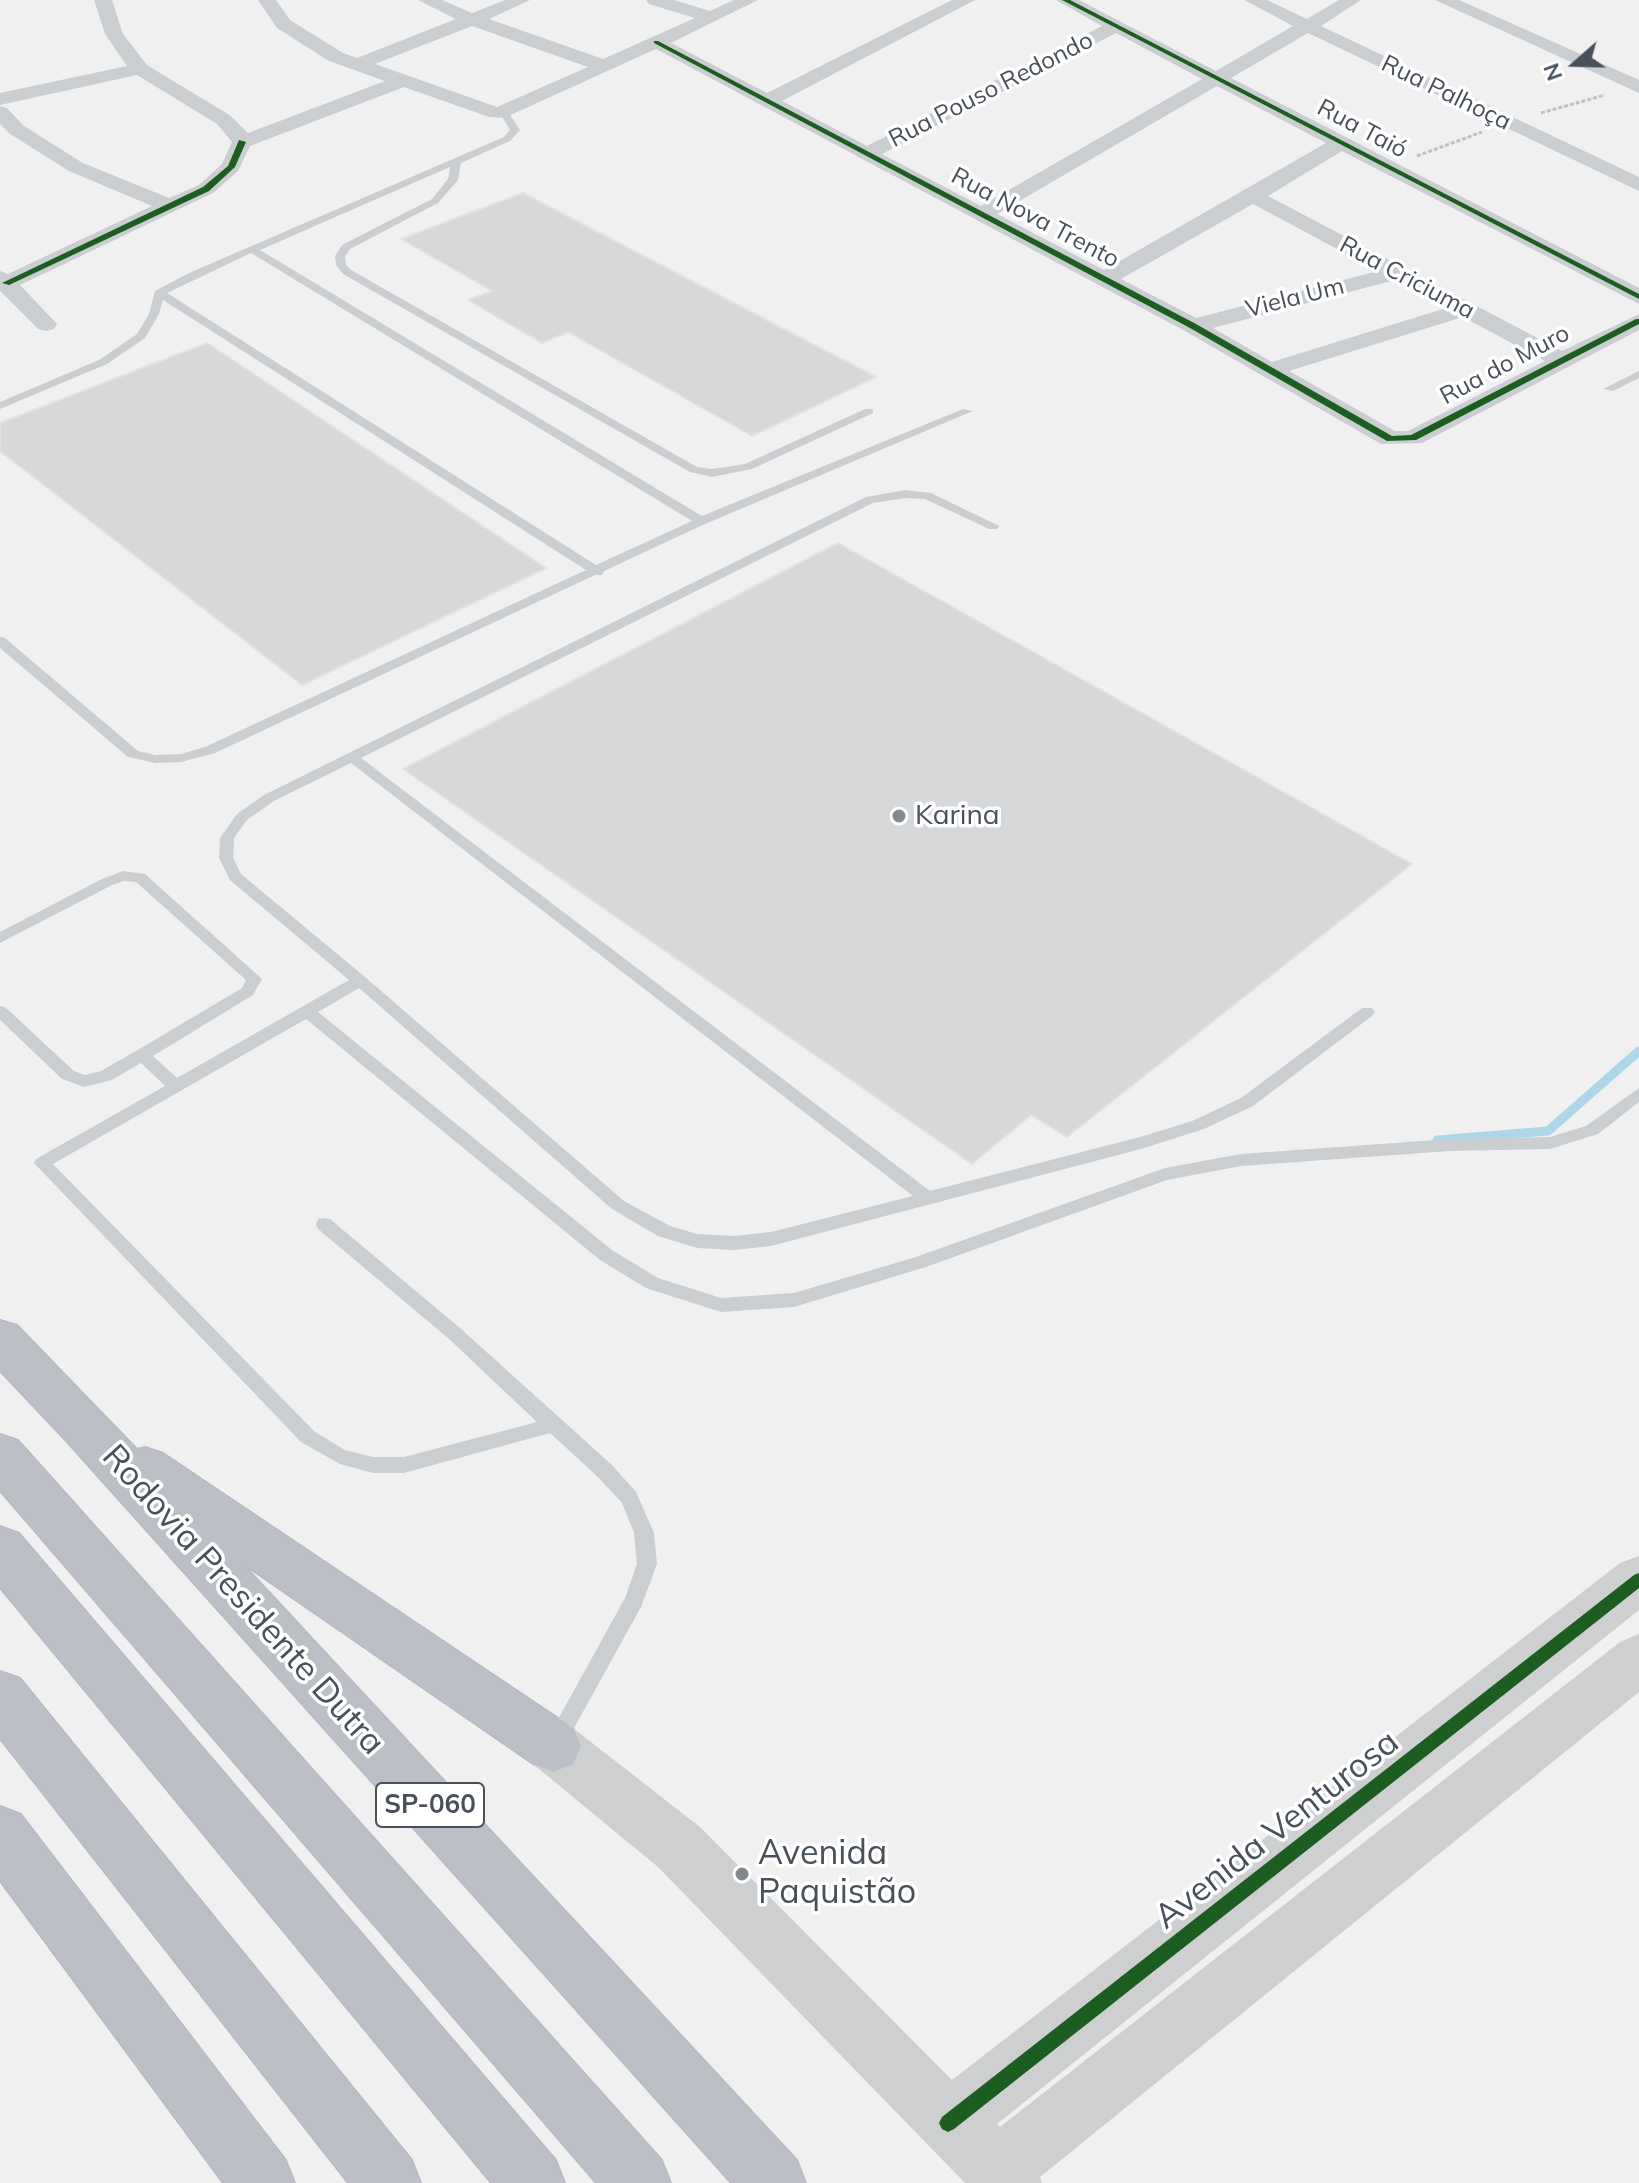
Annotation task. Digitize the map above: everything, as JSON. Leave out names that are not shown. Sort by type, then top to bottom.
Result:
[{"type":"highway","name":"Rodovia Presidente Dutra","points":[[0,1339],[85,1427],[774,2183]]},
{"type":"highway","points":[[85,1427],[553,1746]]},
{"type":"highway","name":"SP-060","points":[[0,1455],[639,2183]]},
{"type":"highway","points":[[0,1549],[533,2183]]},
{"type":"highway","points":[[0,1696],[389,2183]]},
{"type":"highway","points":[[0,1834],[263,2183]]},
{"type":"street","points":[[46,324],[2,280],[169,206],[220,179],[231,167],[242,142],[239,134],[224,120],[140,69],[114,34],[103,0]]},
{"type":"street","points":[[267,0],[283,24],[313,45],[356,65],[492,113],[504,112],[601,65],[749,0]]},
{"type":"street","points":[[427,0],[471,19],[601,65]]},
{"type":"street","points":[[356,65],[521,0]]},
{"type":"street","points":[[655,0],[711,17]]},
{"type":"street","points":[[767,101],[966,0]]},
{"type":"street","name":"Rua Taió","points":[[1065,0],[1639,297]]},
{"type":"street","name":"Rua Palhoça","points":[[1253,0],[1639,185]]},
{"type":"street","points":[[982,214],[1352,0]]},
{"type":"street","points":[[1444,0],[1639,87]]},
{"type":"street","name":"Rua Pouso Redondo","points":[[866,154],[1116,26]]},
{"type":"street","name":"Rua Nova Trento","points":[[656,42],[1193,326],[1390,439]]},
{"type":"street","points":[[0,99],[140,69]]},
{"type":"street","points":[[242,142],[402,81]]},
{"type":"street","points":[[0,112],[8,132],[76,167],[169,206]]},
{"type":"street","points":[[1103,280],[1341,143]]},
{"type":"street","name":"Rua Criciuma","points":[[1253,196],[1561,360]]},
{"type":"street","name":"Viela Um","points":[[1193,326],[1397,273]]},
{"type":"street","points":[[1270,370],[1465,309]]},
{"type":"street","name":"Rua do Muro","points":[[1390,439],[1413,438],[1639,321]]},
{"type":"street","name":"Avenida Venturosa","points":[[948,2123],[1639,1579]]},
{"type":"street","points":[[553,1746],[679,1847],[1003,2177],[1639,1659]]},
{"type":"lane","points":[[159,293],[456,163],[512,135],[515,130],[504,112]]},
{"type":"lane","points":[[456,163],[453,180],[435,201],[346,247],[340,256],[341,265],[347,272],[694,470],[712,473],[748,467],[869,411]]},
{"type":"lane","points":[[253,250],[701,521]]},
{"type":"lane","points":[[0,406],[103,362],[141,336],[154,314],[159,293]]},
{"type":"lane","points":[[159,293],[598,572]]},
{"type":"lane","points":[[1609,389],[1639,374]]},
{"type":"lane","points":[[0,641],[133,754],[155,759],[181,758],[210,750],[598,572],[701,521],[967,411]]},
{"type":"lane","points":[[993,526],[927,496],[906,494],[870,500],[269,798],[242,817],[227,838],[226,858],[235,877],[618,1205],[664,1231],[710,1242],[771,1239],[1141,1143],[1198,1125],[1247,1102],[1367,1012]]},
{"type":"lane","points":[[352,757],[927,1198]]},
{"type":"lane","points":[[0,938],[107,882],[123,876],[140,877],[254,979],[248,991],[142,1055],[106,1076],[84,1081],[68,1075],[0,1011]]},
{"type":"lane","points":[[360,981],[42,1163],[308,1437],[340,1456],[373,1465],[404,1465],[553,1425]]},
{"type":"lane","points":[[306,1011],[606,1255],[652,1283],[721,1305],[794,1300],[920,1262],[1165,1174],[1241,1160],[1450,1145],[1550,1143],[1592,1130],[1639,1094]]},
{"type":"lane","points":[[142,1055],[175,1086]]},
{"type":"lane","points":[[324,1224],[454,1333],[605,1471],[629,1498],[644,1533],[647,1564],[634,1601],[553,1746]]},
{"type":"building","points":[[523,193],[876,377],[752,436],[568,332],[542,343],[468,300],[492,291],[401,239]]},
{"type":"building","points":[[207,343],[546,568],[302,685],[0,451],[0,423]]},
{"type":"building","name":"Karina","points":[[838,543],[1412,864],[1067,1137],[1031,1115],[972,1164],[403,769]]},
{"type":"waterway","points":[[1437,1140],[1548,1131],[1639,1051]]},
{"type":"cycle path","points":[[1065,0],[1639,297]]},
{"type":"cycle path","points":[[656,42],[1193,326],[1390,439],[1413,438],[1639,321]]},
{"type":"cycle path","points":[[6,283],[206,189],[231,167],[242,142]]},
{"type":"cycle path","points":[[948,2123],[1639,1579]]},
{"type":"place","name":"Karina","points":[[899,816]]},
{"type":"place","name":"Avenida Paquistão","points":[[742,1874]]}]
